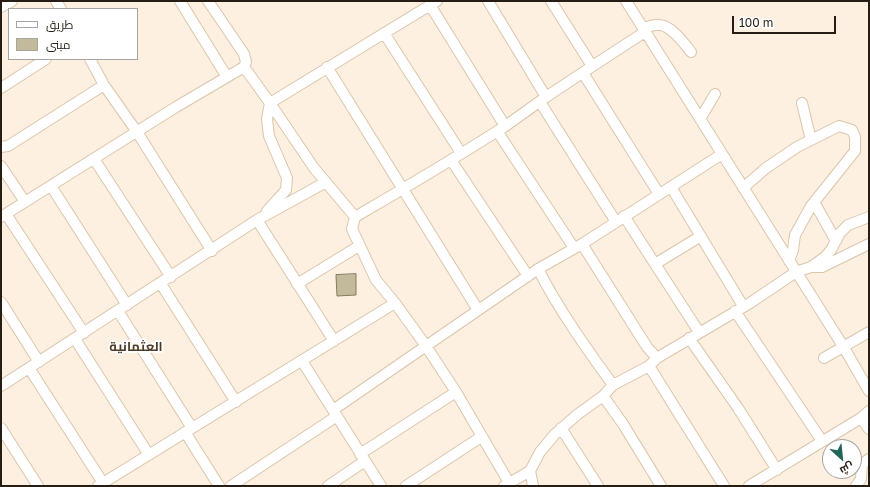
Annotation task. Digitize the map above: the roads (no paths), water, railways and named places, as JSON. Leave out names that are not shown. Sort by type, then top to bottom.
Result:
[{"type":"street","points":[[1,7],[12,1]]},
{"type":"street","points":[[180,1],[227,77]]},
{"type":"street","points":[[149,455],[79,336],[4,216],[176,107],[244,67],[246,62],[244,54],[208,1]]},
{"type":"street","points":[[488,1],[543,99],[620,219],[655,264],[699,332]]},
{"type":"street","points":[[551,1],[592,66]]},
{"type":"street","points":[[626,1],[843,346],[869,391]]},
{"type":"street","points":[[257,220],[286,190],[287,178],[269,136],[267,119],[270,103],[434,3],[501,129],[578,246],[647,347],[657,358]]},
{"type":"street","points":[[691,52],[681,38],[666,27],[660,25],[644,30],[501,129],[404,190],[355,217],[352,230],[376,280],[395,303],[426,346],[456,392],[508,485],[530,471],[540,452],[561,428],[603,396],[613,386],[649,366],[657,358],[739,309],[796,272],[811,267],[824,258],[831,250],[840,233],[848,225],[869,217]]},
{"type":"street","points":[[384,33],[461,154]]},
{"type":"street","points":[[1,88],[44,60]]},
{"type":"street","points":[[91,60],[104,85],[137,132],[212,251]]},
{"type":"street","points":[[244,67],[314,168],[355,217]]},
{"type":"street","points":[[327,67],[478,310]]},
{"type":"street","points":[[583,73],[659,194]]},
{"type":"street","points":[[1,147],[8,146],[104,85]]},
{"type":"street","points":[[700,119],[715,94]]},
{"type":"street","points":[[802,103],[811,140]]},
{"type":"street","points":[[743,188],[766,168],[797,147],[839,126],[852,130],[855,137],[855,150],[814,202],[795,235],[793,250],[789,261]]},
{"type":"street","points":[[231,486],[335,413],[426,346],[538,269],[578,246],[722,154]]},
{"type":"street","points":[[94,159],[171,277]]},
{"type":"street","points":[[451,160],[528,276]]},
{"type":"street","points":[[1,166],[25,202]]},
{"type":"street","points":[[1,386],[212,251],[257,220],[326,182]]},
{"type":"street","points":[[51,186],[127,305]]},
{"type":"street","points":[[671,187],[701,236],[739,309],[822,441],[749,486]]},
{"type":"street","points":[[814,202],[836,241]]},
{"type":"street","points":[[257,220],[334,341]]},
{"type":"street","points":[[655,264],[701,236]]},
{"type":"street","points":[[811,267],[822,267],[869,244]]},
{"type":"street","points":[[297,284],[359,246]]},
{"type":"street","points":[[538,269],[549,292],[613,386]]},
{"type":"street","points":[[161,284],[236,402]]},
{"type":"street","points":[[1,302],[39,362]]},
{"type":"street","points":[[29,368],[100,484],[236,402],[395,303]]},
{"type":"street","points":[[118,311],[189,430],[215,484]]},
{"type":"street","points":[[824,358],[869,332]]},
{"type":"street","points":[[690,338],[738,408],[777,470]]},
{"type":"street","points":[[302,361],[381,486]]},
{"type":"street","points":[[649,366],[724,486]]},
{"type":"street","points":[[328,486],[363,458],[456,392]]},
{"type":"street","points":[[603,396],[623,424],[661,486]]},
{"type":"street","points":[[825,439],[861,418],[869,411]]},
{"type":"street","points":[[861,418],[869,429]]},
{"type":"street","points":[[1,428],[38,486]]},
{"type":"street","points":[[561,428],[598,486]]},
{"type":"street","points":[[406,486],[481,437]]},
{"type":"street","points":[[856,486],[861,479],[862,464],[869,459]]},
{"type":"street","points":[[530,471],[533,486]]},
{"type":"district","name":"العثمانية","points":[[136,347]]}]
